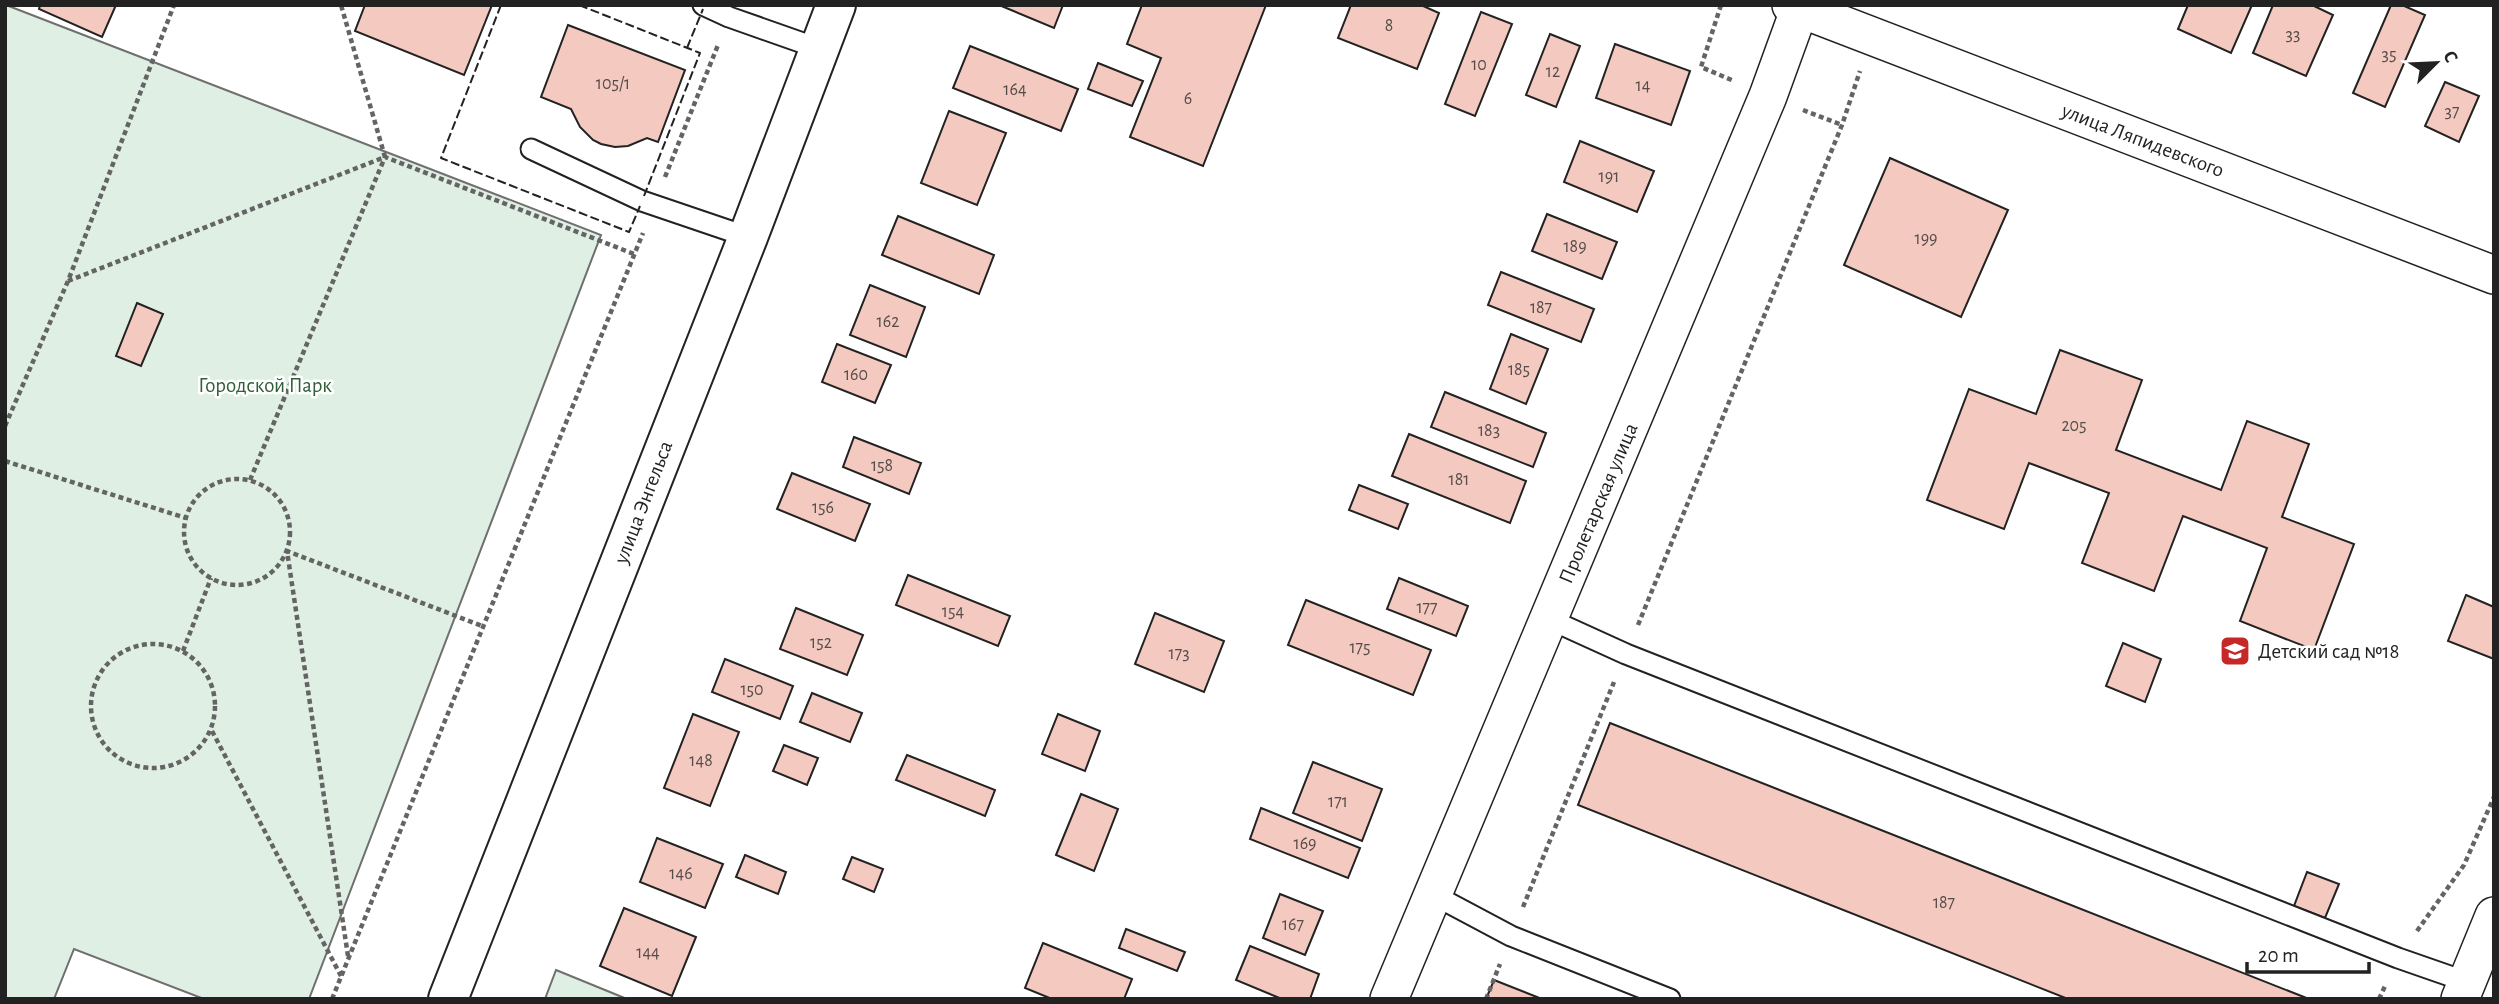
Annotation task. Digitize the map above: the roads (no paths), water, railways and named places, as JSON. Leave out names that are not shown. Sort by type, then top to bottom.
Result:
[{"type":"main road","name":"улица Энгельса","points":[[448,999],[748,237],[836,5]]},
{"type":"street","name":"улица Ляпидевского","points":[[1797,6],[2494,275]]},
{"type":"street","name":"Пролетарская улица","points":[[1389,999],[1768,96],[1797,6]]},
{"type":"street","points":[[2463,990],[2494,916]]},
{"type":"lane","points":[[703,5],[820,49]]},
{"type":"lane","points":[[531,149],[654,205],[748,237]]},
{"type":"lane","points":[[1549,618],[1626,654],[2398,958],[2463,990]]},
{"type":"lane","points":[[1433,894],[1511,936],[1670,999]]},
{"type":"place","name":"Детский сад №18","points":[[2235,651]]},
{"type":"park label","name":"Городской Парк","points":[[265,385]]}]
